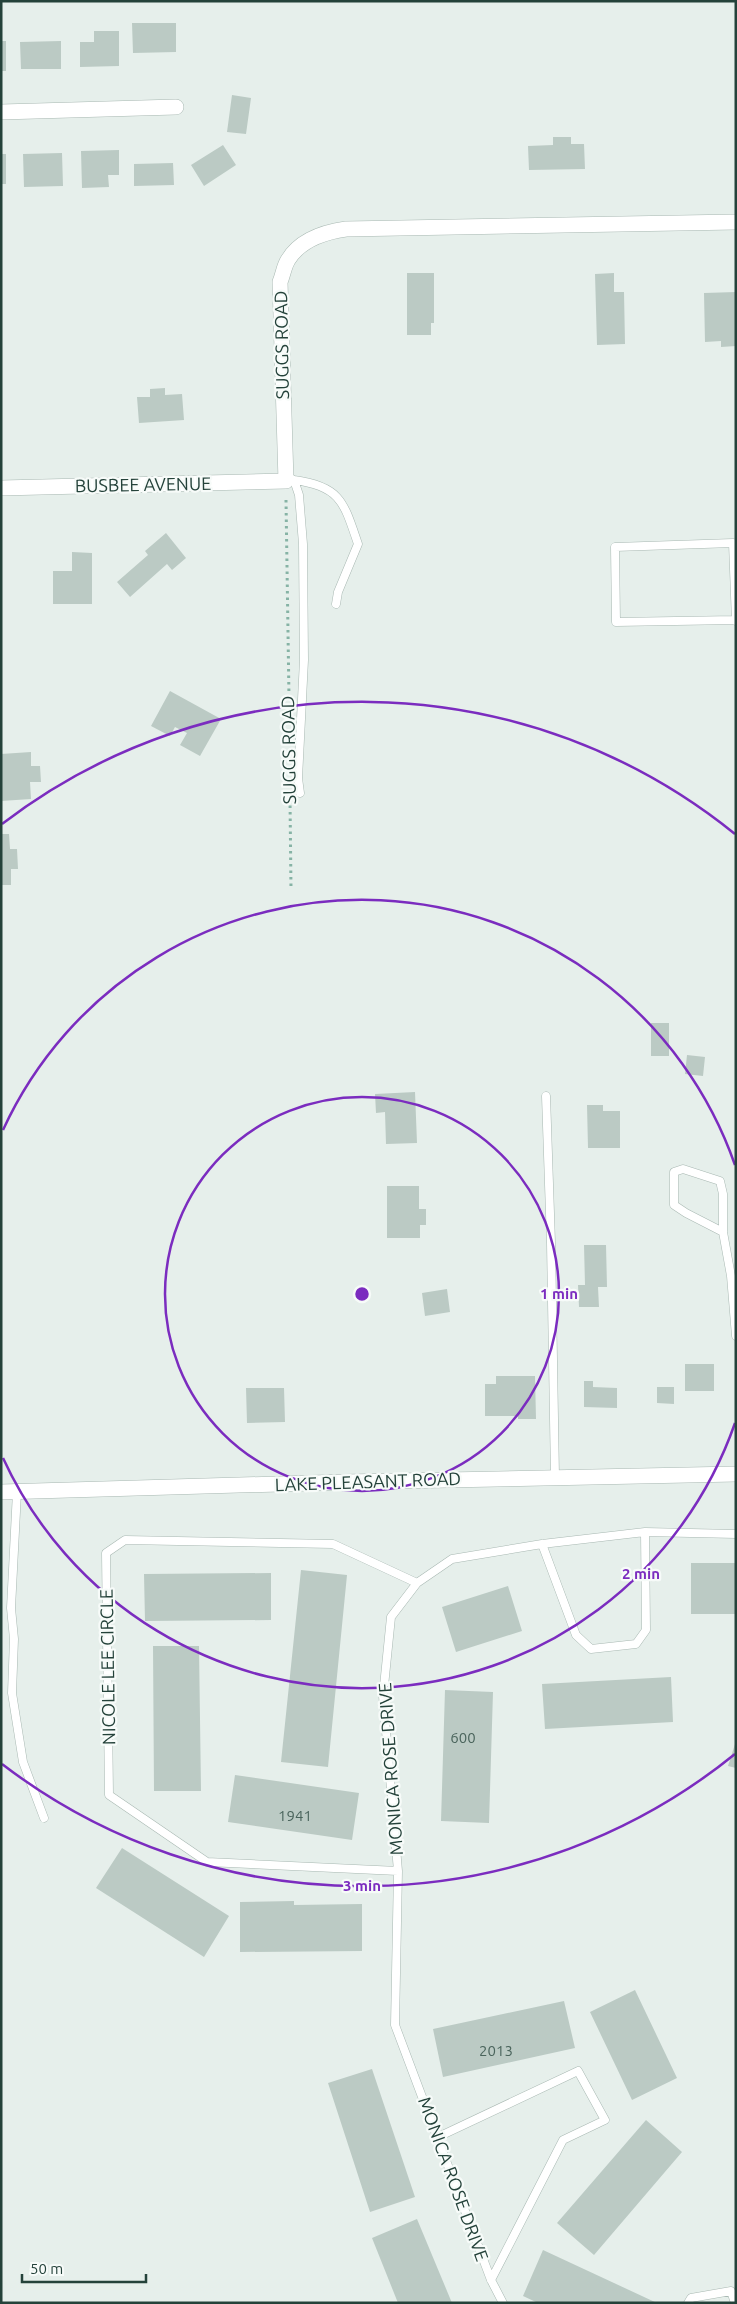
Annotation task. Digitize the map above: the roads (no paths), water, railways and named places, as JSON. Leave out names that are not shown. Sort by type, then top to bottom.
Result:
[{"type":"street","points":[[1,112],[176,107]]},
{"type":"street","name":"SUGGS ROAD","points":[[288,479],[280,282],[288,259],[303,244],[326,232],[346,229],[736,222]]},
{"type":"street","name":"BUSBEE AVENUE","points":[[1,488],[288,479]]},
{"type":"street","name":"LAKE PLEASANT ROAD","points":[[9,1492],[736,1474]]},
{"type":"lane","points":[[288,479],[313,482],[332,492],[343,503],[358,544],[338,592],[336,604]]},
{"type":"lane","points":[[288,479],[299,495],[303,544],[304,660],[298,778],[300,793]]},
{"type":"lane","points":[[734,543],[735,621],[616,622],[614,547],[734,543]]},
{"type":"lane","points":[[546,1096],[552,1262],[555,1477]]},
{"type":"lane","points":[[723,1232],[674,1205],[674,1172],[683,1169],[720,1181],[723,1194],[723,1232],[731,1276],[736,1336]]},
{"type":"lane","points":[[9,1492],[11,1608],[14,1639],[12,1693],[23,1762],[44,1818]]},
{"type":"lane","points":[[542,1544],[576,1635],[591,1649],[636,1644],[646,1630],[645,1532]]},
{"type":"lane","name":"MONICA ROSE DRIVE","points":[[503,2303],[491,2280],[396,2025],[398,1871],[383,1696],[391,1617],[417,1583],[452,1559],[542,1544],[645,1532],[736,1534]]},
{"type":"lane","name":"NICOLE LEE CIRCLE","points":[[398,1871],[207,1862],[109,1795],[106,1553],[125,1540],[333,1544],[417,1583]]},
{"type":"lane","points":[[438,2136],[578,2071],[605,2120],[563,2140],[491,2280]]},
{"type":"lane","points":[[688,2303],[691,2298],[732,2291],[735,2303]]}]
